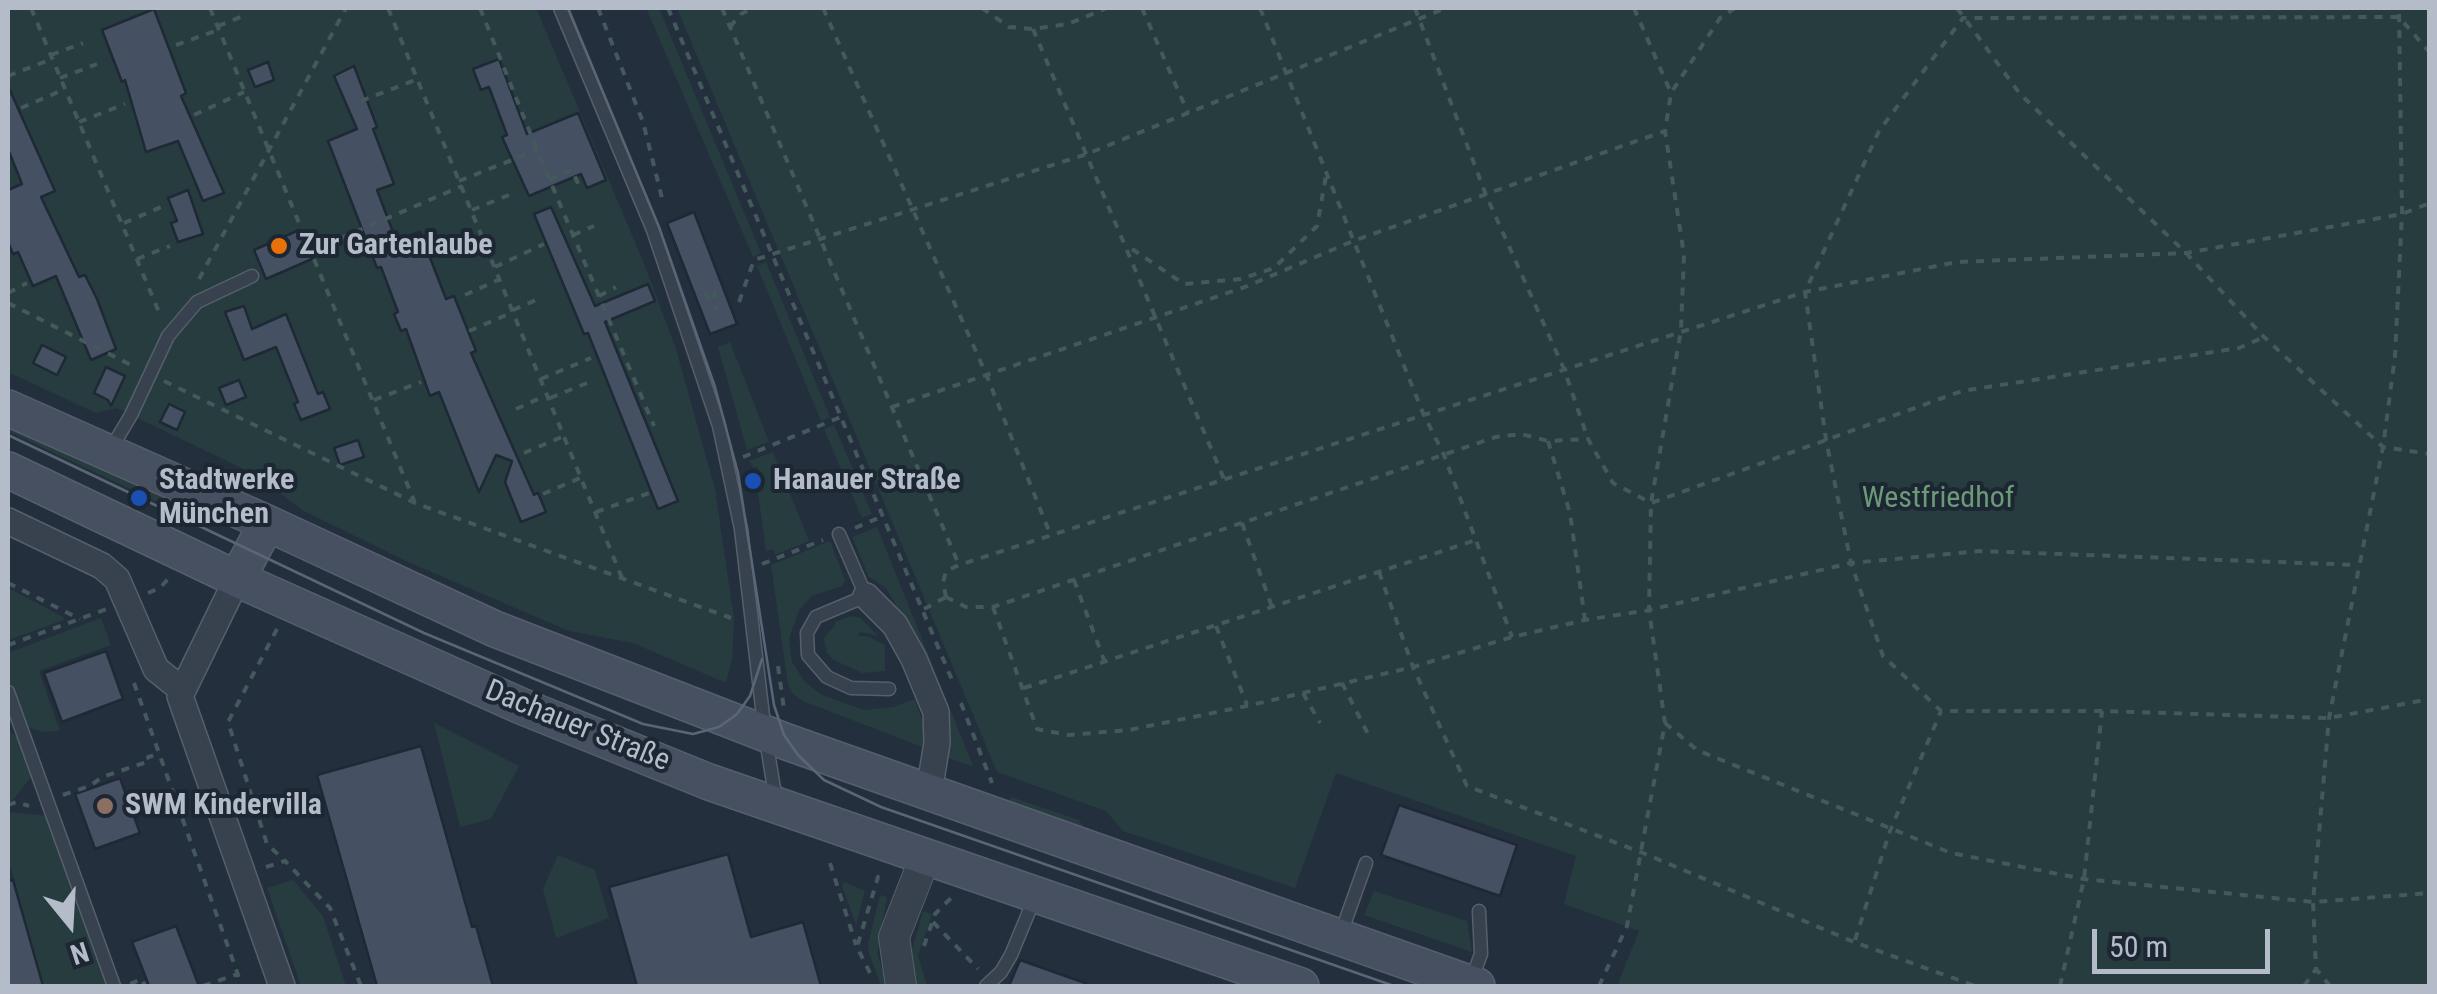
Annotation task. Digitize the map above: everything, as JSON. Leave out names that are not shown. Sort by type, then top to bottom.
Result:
[{"type":"main road","name":"Dachauer Straße","points":[[8,408],[267,522],[495,629],[764,733],[1474,985]]},
{"type":"main road","name":"Dachauer Straße","points":[[8,470],[237,579],[522,706],[776,805],[1302,986]]},
{"type":"main road","points":[[237,579],[267,522]]},
{"type":"main road","points":[[926,855],[928,792]]},
{"type":"street","points":[[8,521],[102,566],[117,580],[156,669],[182,689]]},
{"type":"street","points":[[237,579],[182,689],[182,708],[282,986]]},
{"type":"street","points":[[866,596],[895,625],[936,712],[937,743],[928,792]]},
{"type":"street","points":[[901,986],[894,938],[926,855]]},
{"type":"lane","points":[[560,8],[653,230],[719,426],[741,529],[776,805]]},
{"type":"lane","points":[[108,454],[168,336],[197,302],[252,276]]},
{"type":"lane","points":[[839,534],[866,596],[816,617],[809,626],[806,647],[812,663],[838,683],[865,691],[889,689]]},
{"type":"lane","points":[[8,692],[114,986]]},
{"type":"lane","points":[[1340,938],[1366,862]]},
{"type":"lane","points":[[988,984],[1011,956],[1035,894]]},
{"type":"lane","points":[[1474,985],[1481,954],[1479,910]]},
{"type":"path","points":[[30,8],[168,336]]},
{"type":"path","points":[[210,8],[415,503]]},
{"type":"path","points":[[196,285],[346,8]]},
{"type":"path","points":[[388,8],[622,578]]},
{"type":"path","points":[[480,8],[654,426]]},
{"type":"path","points":[[598,8],[643,122],[665,207]]},
{"type":"path","points":[[668,8],[953,684]]},
{"type":"path","points":[[722,8],[960,565]]},
{"type":"path","points":[[730,28],[741,14],[753,8]]},
{"type":"path","points":[[823,8],[915,209],[1052,538]]},
{"type":"path","points":[[982,8],[1009,26],[1033,30],[1068,24],[1107,8]]},
{"type":"path","points":[[1142,8],[1189,114]]},
{"type":"path","points":[[1260,8],[1423,413],[1444,455],[1512,637]]},
{"type":"path","points":[[1415,8],[1486,196],[1564,369],[1588,440],[1613,483],[1652,503],[1962,391],[2239,348],[2264,338]]},
{"type":"path","points":[[739,302],[754,260],[1087,154],[1446,8]]},
{"type":"path","points":[[1634,8],[1671,93]]},
{"type":"path","points":[[1600,986],[1627,926],[1665,724],[1649,610],[1652,503],[1681,330],[1684,255],[1664,131],[1671,93],[1720,18],[1735,8]]},
{"type":"path","points":[[1958,8],[2020,94],[2186,253],[2264,338],[2383,446],[2430,454]]},
{"type":"path","points":[[2330,986],[2316,968],[2313,902],[2328,718],[2383,446],[2395,356],[2402,214],[2399,8]]},
{"type":"path","points":[[176,46],[243,16]]},
{"type":"path","points":[[1963,18],[2399,17],[2430,53]]},
{"type":"path","points":[[1963,18],[1879,131],[1804,292],[1826,440],[1851,564],[1883,656],[1941,711],[2328,718],[2430,699]]},
{"type":"path","points":[[1033,30],[1224,479]]},
{"type":"path","points":[[8,76],[83,42]]},
{"type":"path","points":[[60,78],[97,64]]},
{"type":"path","points":[[362,101],[418,80]]},
{"type":"path","points":[[21,108],[65,88]]},
{"type":"path","points":[[194,115],[245,92]]},
{"type":"path","points":[[79,122],[125,104]]},
{"type":"path","points":[[892,407],[1245,287],[1353,241],[1664,131]]},
{"type":"path","points":[[311,251],[536,150]]},
{"type":"path","points":[[549,180],[572,170],[580,190]]},
{"type":"path","points":[[1128,246],[1184,284],[1241,279],[1274,268],[1317,226],[1328,172]]},
{"type":"path","points":[[472,211],[509,195]]},
{"type":"path","points":[[946,597],[946,571],[960,565],[1804,292],[1957,262],[2186,253],[2402,214],[2430,204]]},
{"type":"path","points":[[122,224],[160,207]]},
{"type":"path","points":[[573,235],[594,226]]},
{"type":"path","points":[[495,268],[544,244]]},
{"type":"path","points":[[137,260],[170,246]]},
{"type":"path","points":[[465,294],[500,279]]},
{"type":"path","points":[[1241,279],[1245,287]]},
{"type":"path","points":[[8,293],[28,283]]},
{"type":"path","points":[[599,296],[616,288]]},
{"type":"path","points":[[705,293],[716,308],[714,290]]},
{"type":"path","points":[[470,330],[536,300]]},
{"type":"path","points":[[8,303],[415,503],[742,621]]},
{"type":"path","points":[[541,379],[591,358]]},
{"type":"path","points":[[373,400],[421,382]]},
{"type":"path","points":[[516,409],[592,382]]},
{"type":"path","points":[[742,457],[841,417]]},
{"type":"path","points":[[946,597],[966,607],[993,608],[1496,437],[1521,434],[1548,441],[1588,440]]},
{"type":"path","points":[[524,453],[564,436]]},
{"type":"path","points":[[1548,441],[1570,513],[1585,620]]},
{"type":"path","points":[[544,494],[581,478]]},
{"type":"path","points":[[596,512],[652,492]]},
{"type":"path","points":[[1242,523],[1272,607]]},
{"type":"path","points":[[1023,689],[1476,540]]},
{"type":"path","points":[[993,608],[1037,728],[1068,735],[1130,730],[1247,706],[1414,666],[1512,637],[1851,564],[1979,551],[2358,565]]},
{"type":"path","points":[[1378,572],[1467,786],[1643,853],[1854,942],[1975,986]]},
{"type":"path","points":[[8,644],[128,602],[160,588],[168,579]]},
{"type":"path","points":[[1074,580],[1104,662]]},
{"type":"path","points":[[8,583],[80,619]]},
{"type":"path","points":[[922,610],[946,597]]},
{"type":"path","points":[[1216,626],[1247,706]]},
{"type":"path","points":[[276,630],[228,722],[268,844],[330,908],[361,986]]},
{"type":"path","points":[[134,681],[242,986]]},
{"type":"path","points":[[1342,684],[1368,734]]},
{"type":"path","points":[[1303,693],[1320,722]]},
{"type":"path","points":[[960,700],[993,786]]},
{"type":"path","points":[[1854,942],[1890,831],[1941,711]]},
{"type":"path","points":[[2060,986],[2084,879],[2102,712]]},
{"type":"path","points":[[1665,724],[1697,750],[1951,854],[2084,879],[2313,902],[2430,893]]},
{"type":"path","points":[[48,800],[150,761],[148,757],[159,754]]},
{"type":"path","points":[[243,875],[285,861]]},
{"type":"path","points":[[830,864],[857,947]]},
{"type":"path","points":[[920,958],[933,922],[947,903]]},
{"type":"path","points":[[933,922],[988,984]]},
{"type":"path","points":[[2304,986],[2316,968]]},
{"type":"path","points":[[203,986],[238,974]]},
{"type":"path","points":[[122,986],[142,980],[145,986]]},
{"type":"green space","points":[[8,8],[536,8],[676,349],[715,489],[734,619],[726,683],[633,643],[569,631],[406,561],[302,510],[258,476],[117,408],[96,413],[8,372]]},
{"type":"green space","points":[[646,8],[659,8],[761,253],[753,257]]},
{"type":"green space","name":"Westfriedhof","points":[[677,8],[2429,8],[2429,986],[1617,986],[1639,931],[1564,904],[1576,856],[1336,773],[1295,888],[1123,831],[1106,811],[997,772]]},
{"type":"green space","points":[[766,262],[830,417],[821,421],[757,266]]},
{"type":"green space","points":[[730,342],[769,442],[747,450],[718,347]]},
{"type":"green space","points":[[8,424],[195,506],[191,518],[8,431]]},
{"type":"green space","points":[[834,425],[872,514],[862,518],[824,429]]},
{"type":"green space","points":[[773,452],[809,541],[775,555],[774,550],[766,551],[758,493],[763,491],[758,467],[749,461]]},
{"type":"green space","points":[[877,527],[973,766],[944,757],[950,720],[912,632],[886,588],[869,577],[852,537]]},
{"type":"green space","points":[[830,541],[845,580],[842,586],[812,596],[799,610],[789,639],[792,662],[805,682],[822,695],[864,710],[893,707],[915,699],[925,730],[922,747],[803,701],[788,684],[771,565]]},
{"type":"green space","points":[[8,588],[63,617],[64,620],[8,640]]},
{"type":"green space","points":[[850,616],[861,618],[878,636],[860,632],[858,636],[885,645],[885,671],[862,673],[827,653],[824,638],[835,622]]},
{"type":"green space","points":[[101,618],[111,645],[39,671],[60,731],[27,727],[8,679],[8,653]]},
{"type":"green space","points":[[434,723],[519,766],[491,819],[460,827]]},
{"type":"green space","points":[[8,728],[18,739],[32,776],[8,802]]},
{"type":"green space","points":[[1011,797],[1079,820],[1086,831],[1009,803]]},
{"type":"green space","points":[[8,812],[50,816],[108,986],[43,986],[8,858]]},
{"type":"green space","points":[[558,855],[595,870],[609,918],[556,938],[543,889]]},
{"type":"green space","points":[[293,880],[323,916],[346,986],[301,986],[267,888]]},
{"type":"green space","points":[[844,882],[865,891],[856,925],[842,886]]},
{"type":"green space","points":[[1374,891],[1467,921],[1472,952],[1364,915]]},
{"type":"green space","points":[[880,895],[887,897],[877,953],[888,986],[881,986],[868,944]]},
{"type":"green space","points":[[923,911],[932,914],[918,956],[927,986],[915,986],[909,960]]},
{"type":"building","points":[[154,9],[186,93],[181,96],[224,193],[203,201],[178,141],[146,152],[125,80],[122,82],[102,30]]},
{"type":"building","points":[[499,59],[527,134],[578,113],[606,180],[587,188],[581,174],[529,196],[502,137],[507,135],[489,87],[481,90],[473,69]]},
{"type":"building","points":[[268,62],[274,80],[255,87],[248,70]]},
{"type":"building","points":[[354,66],[394,184],[377,190],[396,240],[420,232],[446,299],[454,296],[476,351],[471,353],[534,495],[538,493],[546,512],[521,522],[505,482],[512,461],[496,455],[479,492],[439,392],[430,396],[328,141],[357,129],[334,76]]},
{"type":"building","points":[[8,86],[55,191],[41,197],[79,277],[85,275],[97,299],[116,349],[91,360],[56,276],[33,286],[18,252],[13,254],[8,242],[8,190],[22,184],[8,149]]},
{"type":"building","points":[[188,190],[203,234],[178,242],[171,223],[177,221],[168,198]]},
{"type":"building","points":[[551,207],[595,306],[648,284],[655,301],[605,322],[678,501],[658,509],[588,333],[584,334],[534,214]]},
{"type":"building","points":[[694,212],[737,324],[710,334],[667,223]]},
{"type":"building","name":"Zur Gartenlaube","points":[[299,230],[312,259],[266,279],[254,250]]},
{"type":"building","points":[[244,306],[252,329],[286,314],[318,394],[323,392],[330,409],[301,420],[276,347],[244,360],[225,312]]},
{"type":"building","points":[[42,345],[66,357],[57,375],[33,363]]},
{"type":"building","points":[[106,367],[125,376],[111,406],[94,393]]},
{"type":"building","points":[[239,380],[246,397],[226,405],[219,388]]},
{"type":"building","points":[[169,404],[185,412],[177,430],[160,422]]},
{"type":"building","points":[[358,440],[364,457],[340,465],[334,448]]},
{"type":"building","points":[[106,651],[123,699],[62,722],[44,673]]},
{"type":"building","points":[[421,746],[472,927],[476,926],[493,986],[377,986],[317,775]]},
{"type":"building","name":"SWM Kindervilla","points":[[120,778],[140,833],[95,849],[75,794]]},
{"type":"building","points":[[1399,805],[1517,845],[1500,896],[1381,855]]},
{"type":"building","points":[[728,854],[751,937],[803,922],[821,986],[637,986],[609,887]]},
{"type":"building","points":[[13,880],[43,986],[8,986],[8,881]]},
{"type":"building","points":[[176,926],[199,986],[149,986],[132,942]]},
{"type":"building","points":[[1020,960],[1088,984],[1088,986],[1009,986]]},
{"type":"tram line","points":[[568,8],[659,227],[715,387],[738,473],[774,705],[784,735],[798,755],[824,780],[881,807],[1394,986]]},
{"type":"tram line","points":[[8,435],[424,633],[643,724],[693,734],[719,727],[737,714],[750,696],[762,659]]},
{"type":"place","name":"Zur Gartenlaube","points":[[279,246]]},
{"type":"place","name":"Hanauer Straße","points":[[753,481]]},
{"type":"place","name":"Stadtwerke München","points":[[139,498]]},
{"type":"place","name":"SWM Kindervilla","points":[[105,806]]}]
